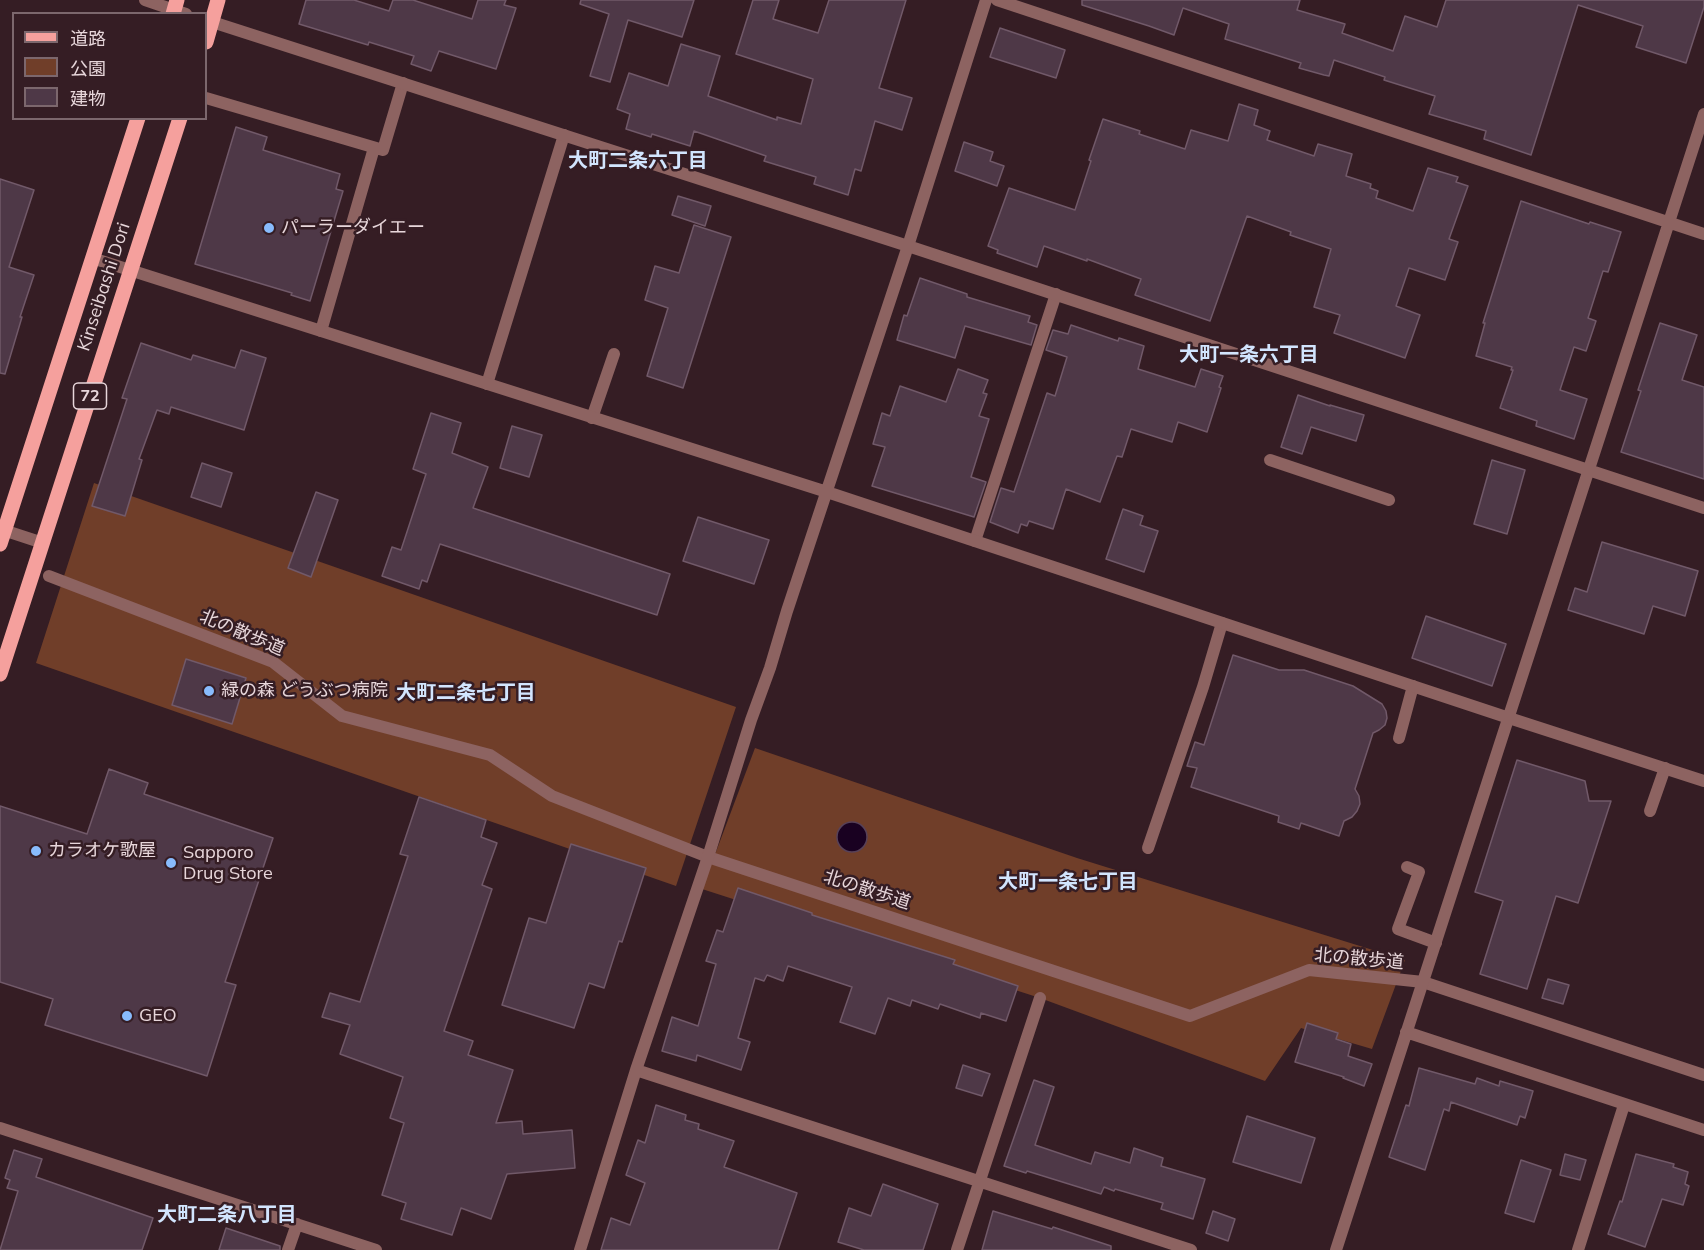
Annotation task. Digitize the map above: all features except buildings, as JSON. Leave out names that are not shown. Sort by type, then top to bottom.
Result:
[{"type":"main road","points":[[209,21],[218,0]]},
{"type":"main road","name":"Kinseibashi Dori","points":[[2,534],[137,120]]},
{"type":"main road","name":"Kinseibashi Dori","points":[[0,674],[179,120]]},
{"type":"street","points":[[145,0],[177,9]]},
{"type":"street","points":[[580,1250],[636,1070],[770,668],[986,0]]},
{"type":"street","points":[[997,0],[1704,234]]},
{"type":"street","points":[[209,21],[1056,294],[1704,508]]},
{"type":"street","points":[[207,98],[383,150],[403,83]]},
{"type":"street","points":[[1336,1250],[1704,114]]},
{"type":"street","points":[[487,384],[564,135]]},
{"type":"street","points":[[321,332],[374,148]]},
{"type":"street","points":[[92,258],[827,492],[1704,781]]},
{"type":"street","points":[[975,541],[1056,294]]},
{"type":"street","points":[[592,418],[614,354]]},
{"type":"street","points":[[1270,460],[1389,500]]},
{"type":"street","points":[[2,534],[43,543]]},
{"type":"street","name":"北の散歩道","points":[[49,576],[273,662],[342,716],[490,755],[552,796],[708,857],[1190,1016],[1309,970],[1423,982],[1704,1075]]},
{"type":"street","points":[[1148,848],[1203,687],[1222,623]]},
{"type":"street","points":[[1399,738],[1413,686]]},
{"type":"street","points":[[1650,811],[1665,768]]},
{"type":"street","points":[[1407,867],[1419,872],[1398,929],[1436,943]]},
{"type":"street","points":[[957,1250],[1040,998]]},
{"type":"street","points":[[1406,1032],[1704,1130]]},
{"type":"street","points":[[636,1070],[1191,1250]]},
{"type":"street","points":[[1578,1250],[1624,1104]]},
{"type":"street","points":[[0,1128],[376,1250]]},
{"type":"street","points":[[288,1250],[297,1224]]},
{"type":"green space","points":[[94,483],[736,707],[676,886],[36,663]]},
{"type":"green space","points":[[755,748],[1077,858],[1405,960],[1372,1049],[1301,1028],[1265,1081],[1040,998],[702,889]]},
{"type":"shaded area","points":[[852,822],[863,826],[867,837],[863,848],[852,852],[841,848],[837,837],[841,826]]},
{"type":"place","name":"パーラーダイエー","points":[[269,228]]},
{"type":"place","name":"緑の森 どうぶつ病院","points":[[209,691]]},
{"type":"place","name":"カラオケ歌屋","points":[[36,851]]},
{"type":"place","name":"Sapporo Drug Store","points":[[171,863]]},
{"type":"place","name":"GEO","points":[[127,1016]]},
{"type":"district","name":"大町二条六丁目","points":[[638,161]]},
{"type":"district","name":"大町一条六丁目","points":[[1249,355]]},
{"type":"district","name":"大町二条七丁目","points":[[466,693]]},
{"type":"district","name":"大町一条七丁目","points":[[1068,882]]},
{"type":"district","name":"大町二条八丁目","points":[[227,1215]]}]
